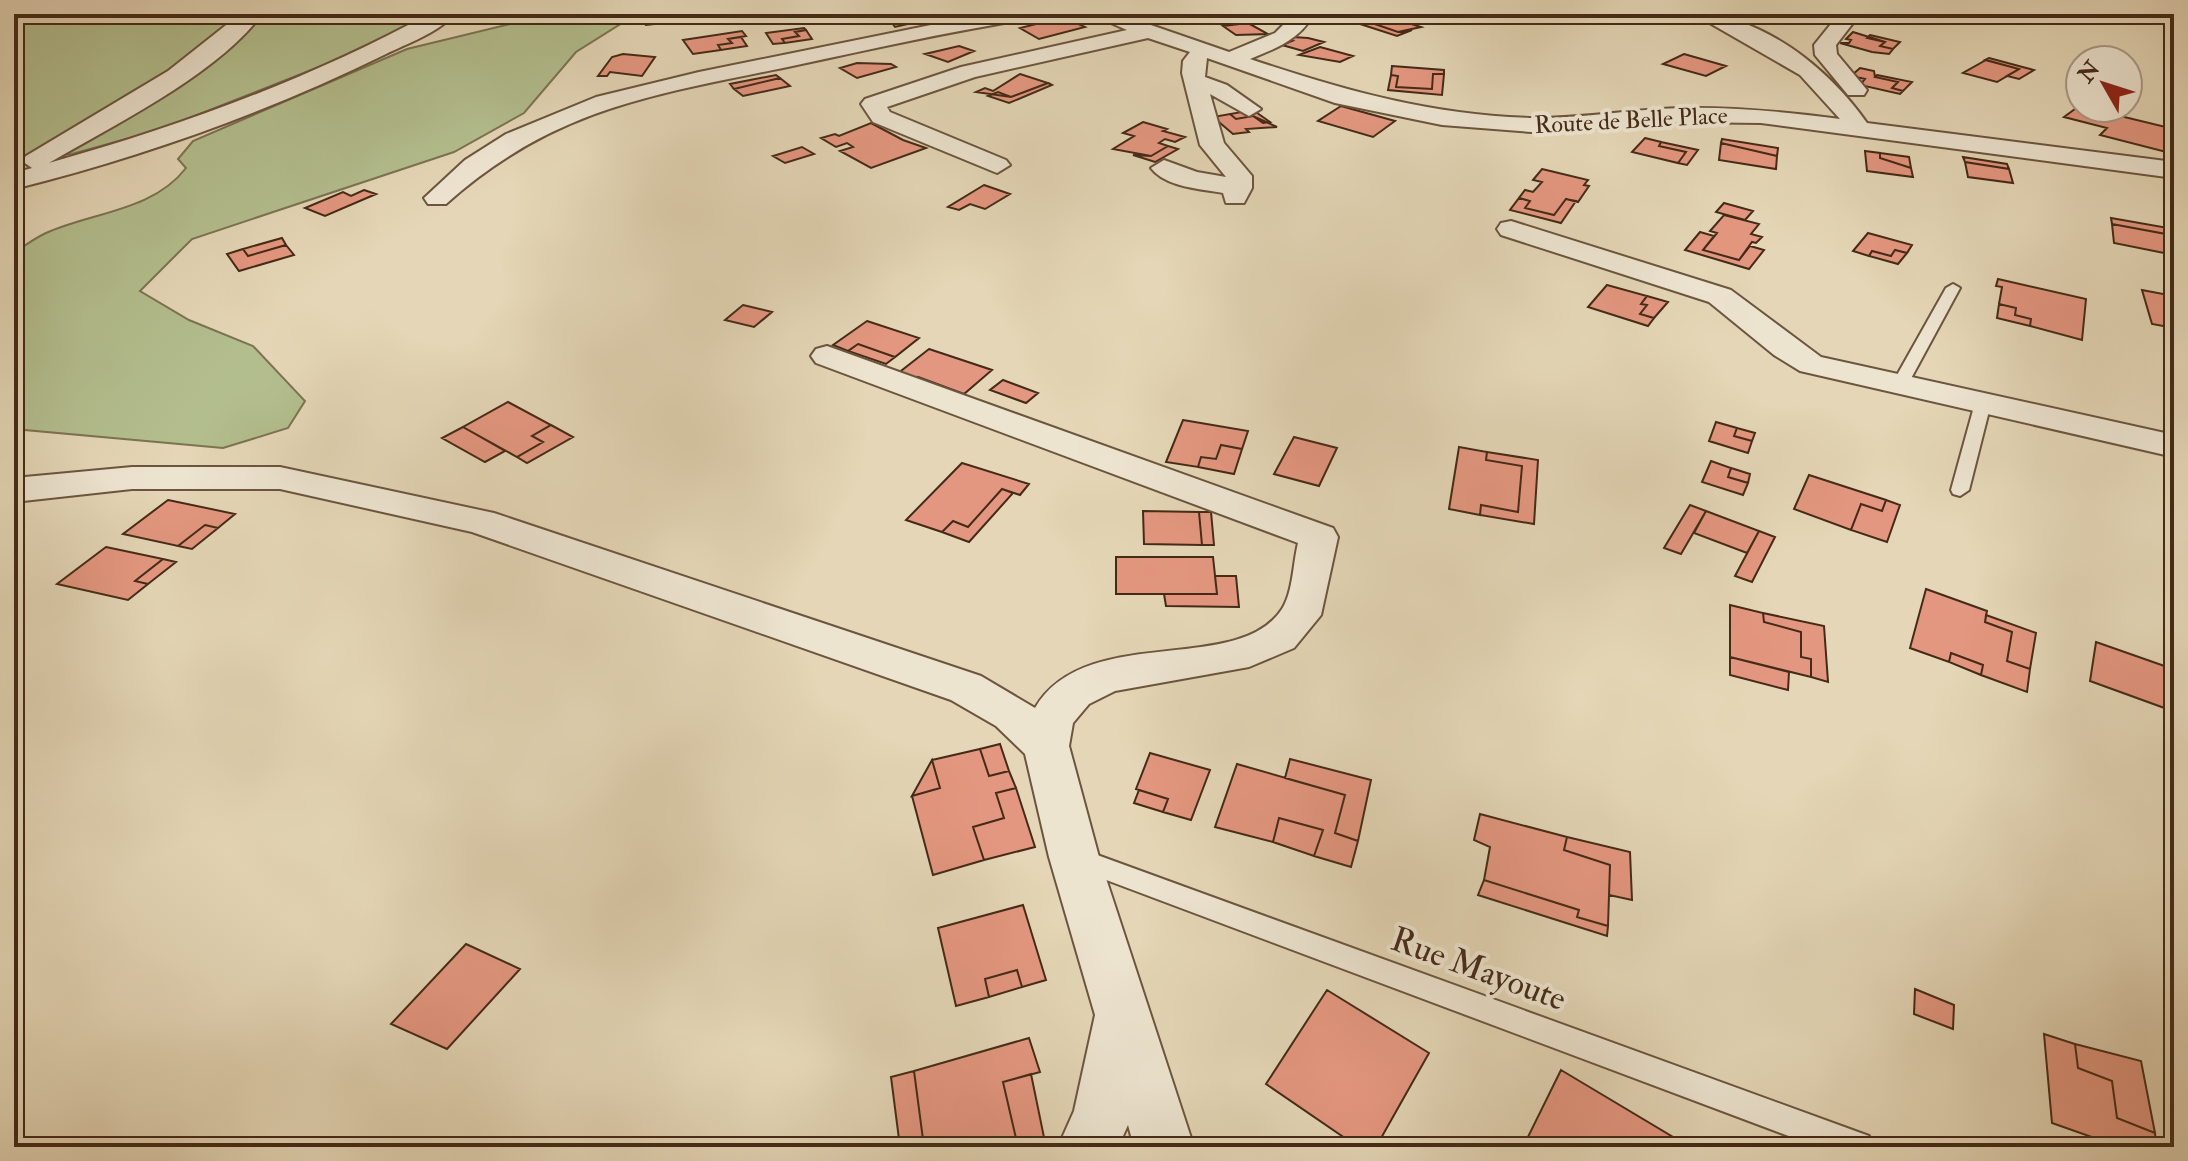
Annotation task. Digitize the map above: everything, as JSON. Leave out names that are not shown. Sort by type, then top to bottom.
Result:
[{"type":"street","points":[[14,173],[123,109],[224,42],[252,14]]},
{"type":"street","points":[[14,181],[160,140],[368,58],[444,14]]},
{"type":"street","points":[[437,198],[461,173],[508,140],[561,116],[659,87],[962,18],[1023,14]]},
{"type":"street","name":"Route de Belle Place","points":[[1100,14],[1389,110],[1487,124],[1563,124],[1723,114],[1853,120],[2174,170]]},
{"type":"street","points":[[1230,59],[1283,38],[1295,30],[1304,14]]},
{"type":"street","points":[[1704,14],[1788,55],[1824,81],[1853,120],[1864,105],[1861,96],[1826,55],[1825,45],[1850,14]]},
{"type":"street","points":[[997,165],[881,117],[873,104],[969,72],[1150,31]]},
{"type":"street","points":[[1164,168],[1237,192],[1239,176],[1212,145],[1195,81],[1194,61],[1202,50]]},
{"type":"street","points":[[1195,81],[1231,96],[1249,109]]},
{"type":"street","points":[[1511,229],[1720,296],[1746,310],[1784,352],[1811,364],[2174,446]]},
{"type":"street","points":[[827,356],[1319,537],[1300,615],[1274,640],[1229,656],[1112,674],[1075,690],[1053,717],[1046,746],[1074,857],[1164,1147]]},
{"type":"street","points":[[14,490],[132,478],[280,478],[481,522],[966,688],[1012,714],[1046,746]]},
{"type":"street","points":[[1088,1147],[1102,1116],[1123,1013]]},
{"type":"lane","points":[[1900,384],[1953,288]]},
{"type":"lane","points":[[1960,490],[1983,403]]},
{"type":"lane","name":"Rue Mayoute","points":[[1074,857],[1858,1147]]},
{"type":"green space","points":[[26,14],[430,14],[347,56],[159,130],[72,154],[14,158],[14,36]]},
{"type":"green space","points":[[551,14],[605,14],[622,23],[576,52],[524,113],[454,152],[192,239],[140,291],[189,320],[253,346],[305,401],[288,428],[223,448],[14,429],[14,253],[46,233],[121,209],[157,193],[186,168],[178,159],[193,141],[407,49]]},
{"type":"building","points":[[643,14],[681,14],[683,21],[646,25]]},
{"type":"building","points":[[916,14],[912,17],[917,22],[895,27],[887,16]]},
{"type":"building","points":[[1380,14],[1421,27],[1398,32],[1363,20]]},
{"type":"building","points":[[1052,20],[1060,24],[1072,21],[1085,27],[1039,39],[1020,28]]},
{"type":"building","points":[[1363,20],[1398,32],[1412,30],[1397,36],[1357,23]]},
{"type":"building","points":[[1248,23],[1268,34],[1236,35],[1223,26]]},
{"type":"building","points":[[806,30],[795,32],[799,36],[782,39],[785,43],[773,44],[766,33]]},
{"type":"building","points":[[806,30],[812,39],[785,43],[782,39],[799,36],[795,32]]},
{"type":"building","points":[[742,31],[746,36],[728,39],[732,43],[718,45],[721,50],[693,54],[683,40]]},
{"type":"building","points":[[1853,32],[1885,42],[1880,46],[1893,49],[1889,54],[1840,43],[1849,43],[1851,40],[1846,39]]},
{"type":"building","points":[[1870,35],[1900,42],[1893,49],[1880,46],[1885,42],[1867,38]]},
{"type":"building","points":[[741,37],[747,46],[721,50],[718,45],[732,43],[728,39]]},
{"type":"building","points":[[1293,37],[1324,42],[1303,51],[1282,45],[1292,41],[1286,40]]},
{"type":"building","points":[[959,46],[974,51],[948,62],[925,54]]},
{"type":"building","points":[[1320,47],[1353,56],[1340,62],[1299,55]]},
{"type":"building","points":[[623,54],[655,57],[642,76],[610,72],[607,76],[598,76],[612,57]]},
{"type":"building","points":[[1684,54],[1726,66],[1706,76],[1663,64]]},
{"type":"building","points":[[1989,58],[2034,70],[2019,79],[2007,76],[2019,69],[1985,60]]},
{"type":"building","points":[[1986,60],[2019,69],[1997,82],[1963,73]]},
{"type":"building","points":[[857,63],[891,64],[896,67],[857,78],[840,68]]},
{"type":"building","points":[[1392,66],[1444,70],[1444,74],[1433,74],[1432,89],[1396,87],[1398,76],[1391,75]]},
{"type":"building","points":[[1860,68],[1874,71],[1875,77],[1898,82],[1892,88],[1903,91],[1900,94],[1860,85],[1865,79],[1851,76]]},
{"type":"building","points":[[1020,74],[1048,83],[1011,97],[976,92],[985,88],[993,91]]},
{"type":"building","points":[[1433,74],[1444,74],[1442,95],[1388,90],[1391,75],[1398,76],[1396,87],[1432,89]]},
{"type":"building","points":[[776,75],[780,78],[734,89],[730,84]]},
{"type":"building","points":[[1875,77],[1912,82],[1903,91],[1892,88],[1898,82]]},
{"type":"building","points":[[780,78],[790,86],[743,96],[734,89]]},
{"type":"building","points":[[1048,83],[1052,85],[1009,103],[988,96],[998,92],[1011,97]]},
{"type":"building","points":[[1341,106],[1395,121],[1373,137],[1318,121]]},
{"type":"building","points":[[1253,110],[1270,122],[1263,123],[1253,116],[1236,119],[1230,114]]},
{"type":"building","points":[[1230,114],[1236,119],[1253,116],[1277,127],[1246,129],[1249,132],[1233,134],[1213,117]]},
{"type":"building","points":[[1143,122],[1185,137],[1175,142],[1165,139],[1159,143],[1168,146],[1151,156],[1113,149],[1134,136],[1123,133]]},
{"type":"building","points":[[2144,122],[2174,129],[2174,154],[2100,135],[2107,128],[2091,124]]},
{"type":"building","points":[[871,123],[926,148],[871,168],[840,151],[853,147],[847,143],[836,147],[821,138],[835,134],[839,136]]},
{"type":"building","points":[[1645,138],[1661,142],[1659,146],[1686,152],[1678,163],[1632,152]]},
{"type":"building","points":[[1722,139],[1778,148],[1777,156],[1721,143]]},
{"type":"building","points":[[1661,142],[1698,150],[1687,165],[1678,163],[1686,152],[1659,146]]},
{"type":"building","points":[[1721,143],[1777,156],[1776,169],[1719,160]]},
{"type":"building","points":[[1168,146],[1178,149],[1155,162],[1133,155],[1151,156]]},
{"type":"building","points":[[802,147],[814,154],[785,163],[773,156]]},
{"type":"building","points":[[1865,151],[1880,153],[1880,158],[1911,168],[1913,177],[1867,171]]},
{"type":"building","points":[[1880,153],[1909,157],[1911,168],[1880,158]]},
{"type":"building","points":[[1963,157],[2007,164],[2009,169],[1965,162]]},
{"type":"building","points":[[1965,162],[2009,169],[2013,183],[1968,177]]},
{"type":"building","points":[[1542,169],[1588,180],[1584,185],[1589,186],[1578,202],[1566,199],[1554,215],[1525,208],[1530,201],[1519,198],[1525,190],[1533,192],[1542,182],[1533,180]]},
{"type":"building","points":[[984,185],[1010,194],[985,209],[970,204],[959,210],[948,207]]},
{"type":"building","points":[[364,190],[376,194],[325,216],[305,208],[343,192],[351,196]]},
{"type":"building","points":[[1519,198],[1530,201],[1525,208],[1554,215],[1566,199],[1576,201],[1561,223],[1510,210]]},
{"type":"building","points":[[1724,203],[1753,211],[1745,220],[1716,212]]},
{"type":"building","points":[[1724,215],[1759,224],[1751,234],[1762,237],[1756,243],[1752,242],[1739,260],[1703,250],[1717,233],[1710,231]]},
{"type":"building","points":[[2111,218],[2174,229],[2174,243],[2171,235],[2112,224]]},
{"type":"building","points":[[2112,224],[2171,235],[2174,255],[2114,243]]},
{"type":"building","points":[[1700,232],[1714,236],[1703,250],[1739,260],[1750,246],[1764,250],[1749,269],[1685,250]]},
{"type":"building","points":[[1868,233],[1912,245],[1907,253],[1895,250],[1891,256],[1872,251],[1869,256],[1853,251]]},
{"type":"building","points":[[282,238],[286,245],[248,256],[243,249]]},
{"type":"building","points":[[286,245],[294,255],[239,271],[227,254],[243,249],[248,256]]},
{"type":"building","points":[[1895,250],[1907,253],[1898,264],[1869,256],[1872,251],[1891,256]]},
{"type":"building","points":[[1998,279],[2086,299],[2082,340],[2030,326],[2031,319],[2015,315],[2016,308],[1999,304],[2002,287],[1996,286]]},
{"type":"building","points":[[1607,285],[1647,296],[1641,304],[1647,305],[1640,314],[1654,318],[1648,326],[1588,307]]},
{"type":"building","points":[[2142,290],[2174,296],[2174,328],[2152,324]]},
{"type":"building","points":[[1647,296],[1668,302],[1654,318],[1640,314],[1647,305],[1641,304]]},
{"type":"building","points":[[1999,304],[2016,308],[2015,315],[2031,319],[2030,326],[1997,318]]},
{"type":"building","points":[[743,305],[772,312],[754,327],[725,320]]},
{"type":"building","points":[[867,321],[919,338],[895,357],[858,344],[848,351],[833,345]]},
{"type":"building","points":[[858,344],[895,357],[886,364],[848,351]]},
{"type":"building","points":[[929,349],[992,370],[964,394],[918,377],[910,384],[892,378]]},
{"type":"building","points":[[1003,380],[1038,393],[1026,403],[990,390]]},
{"type":"building","points":[[508,402],[551,425],[532,436],[543,442],[517,457],[463,427]]},
{"type":"building","points":[[1183,420],[1248,431],[1242,449],[1221,445],[1216,459],[1201,457],[1198,467],[1166,462]]},
{"type":"building","points":[[1716,422],[1737,428],[1734,436],[1752,441],[1748,453],[1709,441]]},
{"type":"building","points":[[551,425],[573,437],[527,463],[517,457],[543,442],[532,436]]},
{"type":"building","points":[[463,427],[505,451],[485,462],[442,438]]},
{"type":"building","points":[[1737,428],[1755,433],[1752,441],[1734,436]]},
{"type":"building","points":[[1294,437],[1337,448],[1319,486],[1274,474]]},
{"type":"building","points":[[1221,445],[1242,449],[1234,474],[1198,467],[1201,457],[1216,459]]},
{"type":"building","points":[[1459,447],[1487,452],[1486,460],[1522,466],[1518,512],[1481,505],[1480,515],[1449,509]]},
{"type":"building","points":[[1487,452],[1538,460],[1534,524],[1480,515],[1481,505],[1518,512],[1522,466],[1486,460]]},
{"type":"building","points":[[1711,461],[1731,468],[1728,477],[1748,483],[1743,495],[1702,482]]},
{"type":"building","points":[[962,463],[1029,484],[1020,495],[1002,489],[968,527],[953,521],[942,532],[906,520]]},
{"type":"building","points":[[1731,468],[1750,474],[1748,483],[1728,477]]},
{"type":"building","points":[[1809,475],[1886,500],[1882,511],[1861,504],[1851,530],[1794,509]]},
{"type":"building","points":[[1002,489],[1013,493],[969,542],[942,532],[953,521],[968,527]]},
{"type":"building","points":[[168,500],[235,514],[218,528],[205,525],[178,546],[123,534]]},
{"type":"building","points":[[1886,500],[1900,505],[1887,542],[1851,530],[1861,504],[1882,511]]},
{"type":"building","points":[[1690,505],[1706,511],[1681,554],[1664,548]]},
{"type":"building","points":[[1143,511],[1199,512],[1202,545],[1144,544]]},
{"type":"building","points":[[1706,511],[1759,531],[1747,553],[1694,533]]},
{"type":"building","points":[[1199,512],[1211,512],[1214,545],[1202,545]]},
{"type":"building","points":[[205,525],[218,528],[192,549],[178,546]]},
{"type":"building","points":[[1759,531],[1775,537],[1752,582],[1735,576]]},
{"type":"building","points":[[106,547],[163,559],[135,581],[148,584],[128,600],[57,584]]},
{"type":"building","points":[[1116,557],[1213,557],[1217,594],[1116,594]]},
{"type":"building","points":[[163,559],[176,562],[148,584],[135,581]]},
{"type":"building","points":[[1215,576],[1236,576],[1239,607],[1166,606],[1164,594],[1217,594]]},
{"type":"building","points":[[1926,589],[1987,611],[1985,622],[2012,632],[2007,661],[2030,669],[2027,692],[1981,675],[1983,665],[1951,653],[1949,662],[1910,648]]},
{"type":"building","points":[[1730,605],[1763,613],[1764,622],[1801,632],[1801,657],[1811,659],[1811,677],[1730,657]]},
{"type":"building","points":[[1763,613],[1824,626],[1828,682],[1811,677],[1811,659],[1801,657],[1801,632],[1764,622]]},
{"type":"building","points":[[1986,615],[2036,633],[2030,669],[2007,661],[2012,632],[1985,622]]},
{"type":"building","points":[[2096,642],[2173,669],[2170,710],[2090,681]]},
{"type":"building","points":[[1951,653],[1983,665],[1981,675],[1949,662]]},
{"type":"building","points":[[1730,657],[1789,672],[1788,690],[1730,675]]},
{"type":"building","points":[[1000,744],[1009,771],[989,776],[980,749]]},
{"type":"building","points":[[980,749],[989,776],[1009,771],[1016,788],[996,793],[1004,818],[973,827],[984,860],[933,875],[912,796],[940,788],[932,760]]},
{"type":"building","points":[[1150,753],[1210,770],[1191,820],[1163,812],[1168,799],[1136,789]]},
{"type":"building","points":[[1290,759],[1371,780],[1358,841],[1335,833],[1345,795],[1285,778]]},
{"type":"building","points":[[932,760],[940,788],[912,796]]},
{"type":"building","points":[[1237,764],[1345,795],[1335,833],[1358,841],[1351,867],[1314,856],[1323,830],[1279,818],[1273,842],[1215,827]]},
{"type":"building","points":[[1016,788],[1035,847],[984,860],[973,827],[1004,818],[996,793]]},
{"type":"building","points":[[1139,790],[1168,799],[1163,812],[1134,803]]},
{"type":"building","points":[[1480,814],[1567,837],[1564,850],[1610,865],[1608,926],[1577,917],[1579,910],[1484,880],[1490,847],[1474,840]]},
{"type":"building","points":[[1279,818],[1323,830],[1314,856],[1273,842]]},
{"type":"building","points":[[1567,837],[1630,852],[1632,900],[1609,895],[1610,865],[1564,850]]},
{"type":"building","points":[[1484,880],[1579,910],[1577,917],[1608,926],[1607,936],[1478,895]]},
{"type":"building","points":[[1023,905],[1046,980],[1022,987],[1017,970],[985,979],[989,997],[956,1006],[938,928]]},
{"type":"building","points":[[466,944],[520,969],[447,1049],[391,1024]]},
{"type":"building","points":[[1017,970],[1022,987],[989,997],[985,979]]},
{"type":"building","points":[[1915,989],[1954,1005],[1953,1029],[1914,1014]]},
{"type":"building","points":[[1327,990],[1429,1053],[1376,1147],[1358,1147],[1266,1084]]},
{"type":"building","points":[[2044,1034],[2075,1044],[2078,1068],[2112,1081],[2117,1118],[2155,1133],[2156,1147],[2120,1147],[2052,1123]]},
{"type":"building","points":[[1029,1038],[1040,1072],[1003,1082],[1018,1147],[973,1147],[971,1139],[948,1147],[924,1147],[914,1071]]},
{"type":"building","points":[[2075,1044],[2141,1061],[2155,1133],[2117,1118],[2112,1081],[2078,1068]]},
{"type":"building","points":[[1561,1070],[1678,1140],[1676,1147],[1523,1147]]},
{"type":"building","points":[[914,1071],[924,1147],[900,1147],[891,1077]]},
{"type":"building","points":[[1031,1074],[1046,1147],[1018,1147],[1003,1082]]}]
